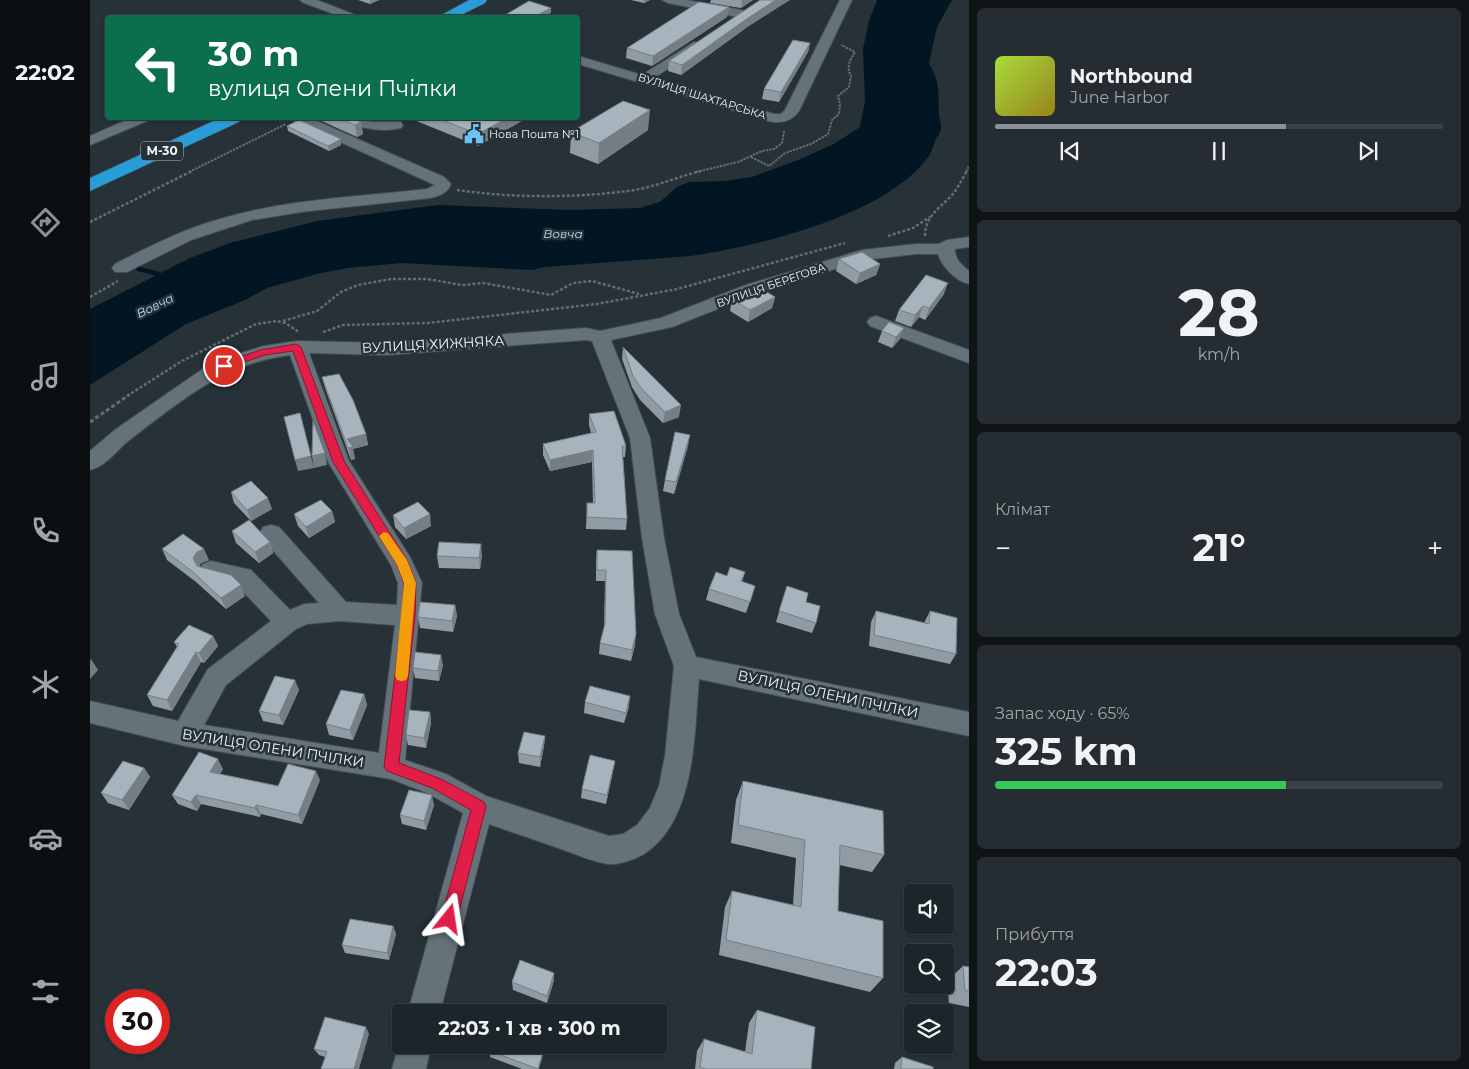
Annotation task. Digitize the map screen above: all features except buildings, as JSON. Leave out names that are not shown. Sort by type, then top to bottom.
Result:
[{"type":"highway","points":[[449,15],[478,0]]},
{"type":"highway","name":"М-30","points":[[90,184],[229,120]]},
{"type":"street","points":[[306,0],[348,15]]},
{"type":"street","points":[[668,0],[746,12],[726,25]]},
{"type":"street","name":"ВУЛИЦЯ ШАХТАРСЬКА","points":[[580,61],[644,78],[773,118],[782,118],[788,116],[792,111],[846,0]]},
{"type":"street","points":[[644,78],[702,41]]},
{"type":"street","points":[[90,141],[137,120]]},
{"type":"street","points":[[120,268],[168,244],[226,222],[292,208],[430,193],[442,188],[443,184],[439,180],[303,120]]},
{"type":"street","points":[[354,120],[370,126],[396,125]]},
{"type":"street","points":[[969,231],[941,248],[950,263],[969,279]]},
{"type":"street","name":"ВУЛИЦЯ БЕРЕГОВА","points":[[600,337],[666,323],[752,289],[862,255],[941,248],[969,242]]},
{"type":"street","points":[[876,322],[969,357]]},
{"type":"street","name":"ВУЛИЦЯ ХИЖНЯКА","points":[[90,463],[123,434],[211,372],[238,360],[299,340],[386,349],[586,334],[600,337]]},
{"type":"street","points":[[600,337],[640,438],[653,538],[667,614],[687,666]]},
{"type":"street","points":[[299,340],[338,462],[402,563],[410,583],[391,767]]},
{"type":"street","points":[[271,533],[340,611]]},
{"type":"street","points":[[211,570],[243,576],[287,622]]},
{"type":"street","points":[[185,734],[217,677],[287,622],[304,614],[340,611],[408,616]]},
{"type":"street","name":"ВУЛИЦЯ ОЛЕНИ ПЧІЛКИ","points":[[90,712],[185,734],[391,767],[436,783],[479,807],[589,845],[609,850],[628,847],[648,835],[660,817],[672,786],[679,756],[687,666],[969,724]]},
{"type":"street","points":[[426,1004],[479,807]]},
{"type":"street","points":[[409,1069],[413,1054]]},
{"type":"path","points":[[751,157],[769,166],[780,159],[785,153],[811,144],[828,134],[832,120],[839,114],[840,104],[838,96],[849,87],[851,76],[848,72],[849,63],[855,52],[837,43]]},
{"type":"path","points":[[443,184],[460,190],[497,196],[547,196],[628,191],[665,183],[693,173],[738,162],[762,151],[774,149],[782,143],[784,128],[782,118]]},
{"type":"path","points":[[90,222],[294,120]]},
{"type":"path","points":[[882,237],[905,232],[930,217],[954,192],[969,166]]},
{"type":"path","points":[[930,217],[924,228],[926,240],[941,248]]},
{"type":"path","points":[[319,334],[343,325],[455,320],[510,312],[564,308],[685,286],[845,243]]},
{"type":"path","points":[[90,422],[113,408],[135,390],[163,375],[182,361],[256,324],[288,321],[317,311],[341,292],[358,285],[391,279],[427,279],[462,285],[483,283],[508,286],[551,295],[573,283],[592,281],[644,294]]},
{"type":"path","points":[[277,321],[285,323],[299,340]]},
{"type":"water","name":"Вовча","points":[[877,0],[952,0],[937,27],[929,63],[938,88],[941,130],[928,158],[906,180],[880,198],[850,213],[784,236],[691,256],[545,267],[532,270],[401,263],[348,268],[317,274],[267,288],[245,300],[186,324],[90,385],[90,309],[190,258],[230,243],[317,221],[438,205],[569,210],[639,208],[660,202],[677,187],[689,182],[724,181],[752,177],[834,144],[860,127],[865,101],[863,49],[869,21]]},
{"type":"waterway","points":[[133,265],[139,269],[158,274]]},
{"type":"slow traffic","points":[[384,536],[402,563],[410,583],[402,676]]},
{"type":"place","name":"Нова Пошта №1","points":[[474,134]]},
{"type":"route","points":[[224,366],[264,352],[296,347],[338,462],[402,563],[410,583],[391,767],[436,783],[479,807],[449,919]]}]
